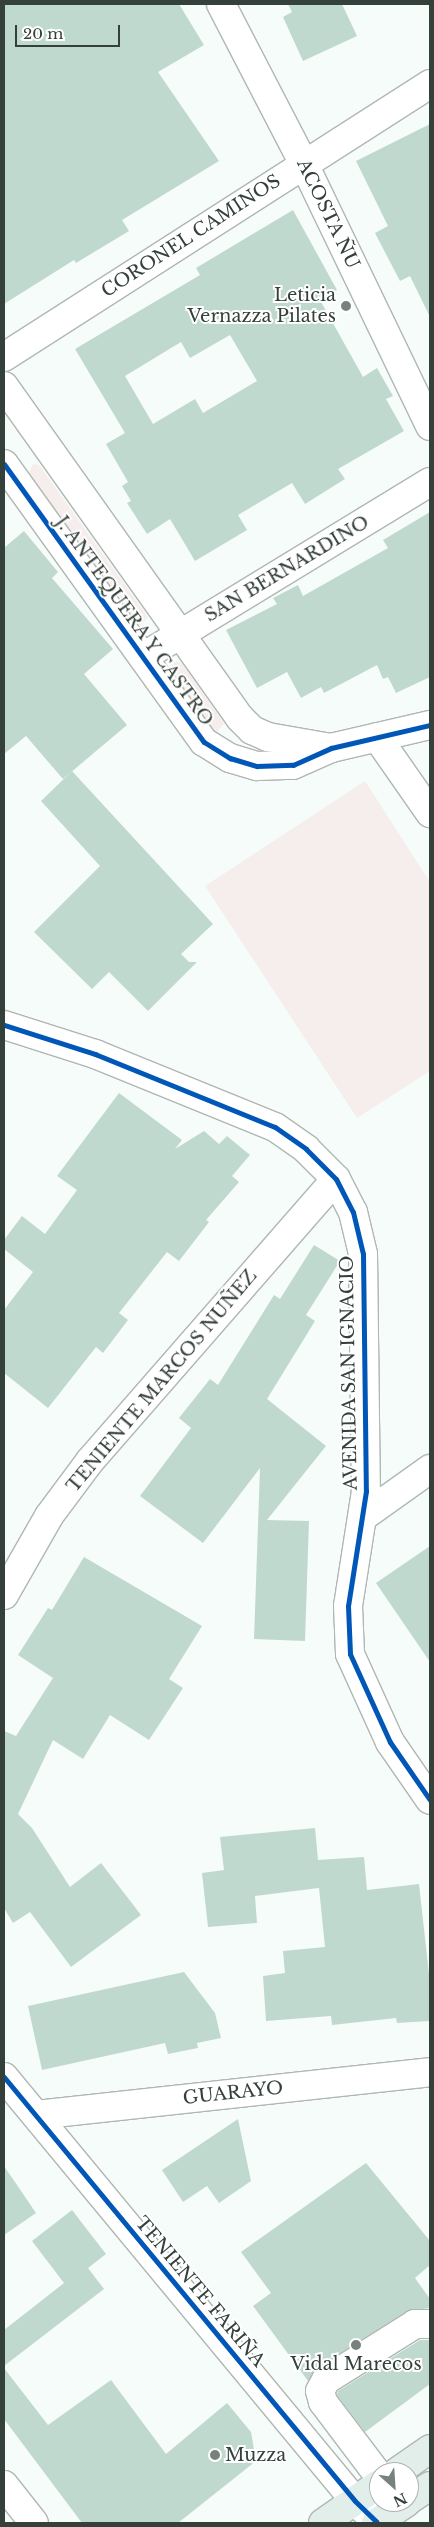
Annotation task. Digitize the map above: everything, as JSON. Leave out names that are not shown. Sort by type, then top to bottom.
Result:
[{"type":"main road","points":[[411,2462],[430,2449]]},
{"type":"main road","points":[[419,2494],[430,2486]]},
{"type":"main road","points":[[323,2523],[369,2491]]},
{"type":"main road","points":[[377,2523],[392,2512]]},
{"type":"street","name":"ACOSTA ÑU","points":[[221,4],[304,162],[430,426]]},
{"type":"street","name":"CORONEL CAMINOS","points":[[4,357],[304,162],[430,84]]},
{"type":"street","name":"J. ANTEQUERA Y CASTRO","points":[[4,386],[252,730],[268,737],[331,748]]},
{"type":"street","name":"J. ANTEQUERA Y CASTRO","points":[[4,464],[204,742],[230,758],[257,766],[293,765],[331,748],[430,724]]},
{"type":"street","name":"SAN BERNARDINO","points":[[143,657],[430,482]]},
{"type":"street","points":[[377,737],[430,813]]},
{"type":"street","name":"AVENIDA SAN IGNACIO","points":[[4,1025],[95,1054],[275,1127],[306,1149],[336,1179],[353,1212],[363,1254],[366,1491],[364,1516],[348,1606],[350,1654],[390,1742],[430,1800]]},
{"type":"street","name":"TENIENTE MARCOS NUÑEZ","points":[[4,1595],[49,1516],[90,1461],[336,1179]]},
{"type":"street","points":[[364,1516],[430,1469]]},
{"type":"street","name":"GUARAYO","points":[[36,2115],[430,2072]]},
{"type":"street","name":"TENIENTE FARIÑA","points":[[4,2078],[355,2501],[377,2523]]},
{"type":"street","points":[[369,2463],[323,2402],[320,2391],[326,2380],[415,2324],[430,2324]]},
{"type":"street","points":[[4,2485],[34,2523]]},
{"type":"shaded area","points":[[33,464],[39,465],[148,617],[141,625],[136,625],[28,474]]},
{"type":"shaded area","points":[[175,661],[181,662],[224,723],[217,732],[212,731],[169,670]]},
{"type":"shaded area","points":[[365,781],[430,882],[430,1071],[357,1118],[205,886]]},
{"type":"building","points":[[4,4],[179,4],[204,45],[158,72],[219,161],[122,220],[129,231],[76,263],[74,260],[4,304]]},
{"type":"building","points":[[288,4],[342,4],[357,36],[303,61],[283,17],[292,12]]},
{"type":"building","points":[[430,124],[430,317],[410,276],[400,281],[375,233],[388,226],[356,161]]},
{"type":"building","points":[[293,210],[337,290],[320,300],[363,377],[377,368],[393,396],[386,399],[404,431],[338,469],[345,479],[305,504],[292,483],[238,515],[247,530],[195,561],[170,519],[147,534],[127,503],[131,501],[122,486],[128,482],[106,444],[125,433],[75,349],[200,275],[196,268]],"holes":[[[230,335],[257,381],[203,413],[195,399],[153,424],[125,376],[181,342],[190,358]]]},
{"type":"building","points":[[430,512],[430,677],[396,693],[388,677],[383,679],[377,665],[324,693],[321,687],[301,698],[287,672],[257,688],[226,630],[277,604],[273,598],[298,585],[303,596],[388,548],[383,540]]},
{"type":"building","points":[[24,531],[58,572],[52,578],[113,649],[84,674],[127,725],[63,779],[26,736],[4,754],[4,548]]},
{"type":"building","points":[[72,771],[213,924],[181,954],[189,962],[197,962],[148,1011],[109,972],[92,989],[34,932],[100,866],[41,801]]},
{"type":"building","points":[[119,1093],[182,1140],[175,1149],[204,1131],[219,1144],[227,1136],[250,1155],[232,1176],[239,1182],[206,1220],[209,1222],[179,1261],[167,1252],[119,1313],[128,1320],[103,1353],[96,1347],[48,1408],[4,1373],[4,1310],[33,1272],[4,1249],[4,1240],[22,1216],[45,1234],[77,1190],[57,1176]]},
{"type":"building","points":[[314,1245],[340,1261],[306,1315],[315,1321],[267,1399],[326,1446],[267,1520],[309,1521],[305,1641],[254,1639],[260,1468],[203,1543],[140,1496],[191,1428],[179,1418],[210,1379],[218,1385],[274,1295],[280,1299]]},
{"type":"building","points":[[430,1546],[430,1662],[376,1583]]},
{"type":"building","points":[[84,1557],[202,1626],[169,1679],[183,1688],[149,1740],[110,1715],[83,1759],[53,1740],[18,1814],[32,1828],[70,1887],[101,1863],[141,1915],[71,1967],[30,1912],[13,1923],[4,1908],[4,1731],[16,1736],[53,1678],[18,1655],[48,1608],[52,1610]]},
{"type":"building","points":[[315,1828],[318,1860],[364,1857],[367,1890],[419,1884],[430,1983],[430,2021],[397,2023],[396,2018],[332,2025],[331,2016],[266,2021],[263,1976],[285,1973],[283,1951],[325,1947],[319,1888],[255,1896],[257,1923],[208,1927],[202,1873],[224,1870],[220,1837]]},
{"type":"building","points":[[184,1972],[215,2013],[221,2038],[197,2043],[198,2048],[168,2054],[165,2043],[42,2070],[28,2006]]},
{"type":"building","points":[[238,2119],[251,2181],[219,2203],[207,2186],[183,2202],[162,2170]]},
{"type":"building","points":[[366,2163],[430,2241],[430,2265],[415,2278],[430,2299],[430,2308],[407,2311],[318,2367],[308,2381],[253,2306],[271,2293],[241,2252]]},
{"type":"building","points":[[4,2166],[36,2213],[4,2235]]},
{"type":"building","points":[[72,2210],[106,2254],[88,2268],[104,2289],[4,2366],[4,2330],[64,2283],[32,2241]]},
{"type":"building","points":[[420,2340],[430,2340],[430,2384],[365,2432],[337,2395],[338,2391]]},
{"type":"building","points":[[4,2368],[48,2425],[111,2380],[166,2454],[227,2403],[251,2432],[256,2461],[178,2523],[82,2523],[4,2419]]},
{"type":"cycle path","points":[[4,464],[204,742],[230,758],[257,766],[293,765],[331,748],[430,725]]},
{"type":"cycle path","points":[[4,1025],[95,1054],[275,1127],[306,1149],[336,1179],[353,1212],[363,1254],[366,1491],[348,1606],[350,1654],[390,1742],[430,1800]]},
{"type":"cycle path","points":[[4,2077],[355,2501],[377,2522]]},
{"type":"place","name":"Leticia Vernazza Pilates","points":[[346,306]]},
{"type":"place","name":"Vidal Marecos","points":[[356,2345]]},
{"type":"place","name":"Muzza","points":[[215,2455]]}]
